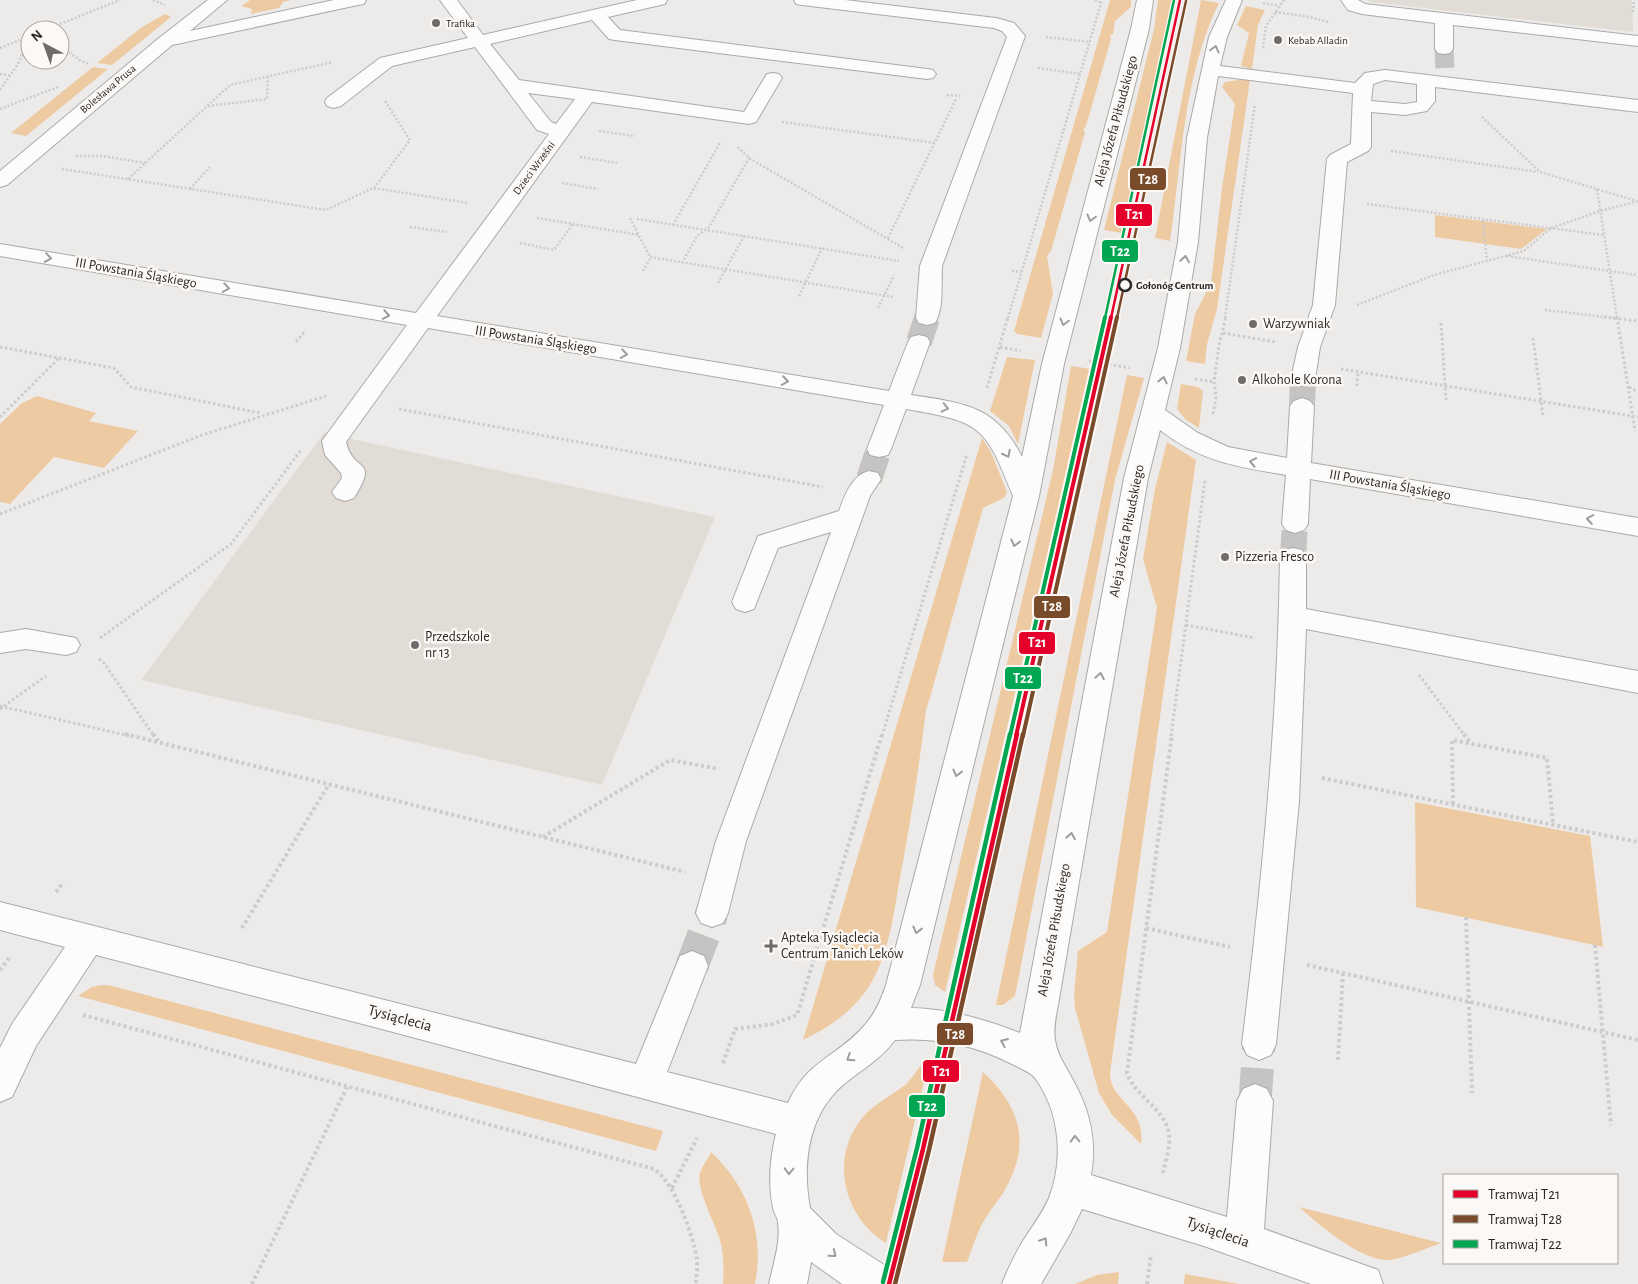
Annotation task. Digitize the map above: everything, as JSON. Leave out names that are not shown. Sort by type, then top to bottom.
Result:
[{"type":"street","name":"Bolesława Prusa","points":[[0,180],[218,0]]},
{"type":"street","points":[[165,42],[358,0]]},
{"type":"street","name":"Dzieci Wrześni","points":[[346,492],[354,478],[353,470],[337,455],[334,441],[560,132],[544,126],[448,0]]},
{"type":"street","points":[[334,102],[386,62],[658,0]]},
{"type":"street","points":[[802,0],[996,23],[1008,27],[1014,33],[1016,38],[931,266],[928,312]]},
{"type":"street","name":"Aleja Józefa Piłsudskiego","points":[[797,1222],[791,1201],[788,1170],[798,1124],[807,1103],[819,1085],[839,1065],[874,1041],[894,1011],[903,985],[1026,496],[1053,364],[1137,39],[1145,0]]},
{"type":"street","name":"Aleja Józefa Piłsudskiego","points":[[1021,1284],[1058,1220],[1070,1187],[1075,1156],[1074,1123],[1064,1094],[1047,1066],[1038,1045],[1037,1034],[1041,1005],[1136,478],[1170,348],[1191,211],[1195,151],[1210,70],[1218,37],[1234,0]]},
{"type":"street","points":[[1349,0],[1354,6],[1362,9],[1638,41]]},
{"type":"street","points":[[596,14],[615,35],[927,74]]},
{"type":"street","points":[[1444,19],[1444,49]]},
{"type":"street","points":[[1210,70],[1260,76],[1362,97],[1406,110],[1421,108],[1425,105],[1439,77]]},
{"type":"street","points":[[1306,363],[1323,310],[1337,159],[1361,147],[1362,97],[1365,81],[1375,76],[1439,77],[1638,106]]},
{"type":"street","points":[[513,85],[743,117],[773,78]]},
{"type":"street","points":[[560,132],[587,95]]},
{"type":"street","name":"III Powstania Śląskiego","points":[[0,250],[952,409],[978,419],[995,432],[1008,454],[1026,496]]},
{"type":"street","points":[[880,449],[919,342]]},
{"type":"street","points":[[1295,524],[1302,406]]},
{"type":"street","name":"III Powstania Śląskiego","points":[[1154,413],[1171,428],[1209,450],[1249,461],[1638,527]]},
{"type":"street","points":[[745,602],[767,542],[859,496]]},
{"type":"street","points":[[712,914],[726,856],[754,775],[859,496]]},
{"type":"street","points":[[1259,1044],[1286,771],[1293,631],[1293,556]]},
{"type":"street","points":[[1293,631],[1389,634],[1638,682]]},
{"type":"street","points":[[0,643],[26,639],[66,646]]},
{"type":"street","name":"Tysiąclecia","points":[[0,916],[646,1082],[798,1124]]},
{"type":"street","points":[[0,1085],[24,1035],[90,938]]},
{"type":"street","points":[[646,1082],[692,966]]},
{"type":"street","points":[[885,1025],[934,1024],[965,1028],[1009,1044],[1047,1066]]},
{"type":"street","points":[[1244,1241],[1255,1101]]},
{"type":"street","name":"Tysiąclecia","points":[[1070,1187],[1194,1224],[1364,1284]]},
{"type":"street","points":[[788,1284],[796,1244],[797,1222]]},
{"type":"street","points":[[797,1222],[840,1260],[878,1284]]},
{"type":"path","points":[[70,20],[120,0]]},
{"type":"path","points":[[153,0],[165,5]]},
{"type":"path","points":[[986,392],[1102,1],[1095,0]]},
{"type":"path","points":[[1213,416],[1216,397],[1214,382],[1219,345],[1266,26],[1284,0]]},
{"type":"path","points":[[1274,12],[1310,18]]},
{"type":"path","points":[[1014,33],[1090,42]]},
{"type":"path","points":[[0,48],[20,40]]},
{"type":"path","points":[[70,52],[86,64]]},
{"type":"path","points":[[128,180],[230,86],[369,54],[386,62]]},
{"type":"path","points":[[0,90],[20,59]]},
{"type":"path","points":[[1006,64],[1081,74]]},
{"type":"path","points":[[0,74],[9,75]]},
{"type":"path","points":[[55,168],[326,210],[373,188],[410,140],[369,75]]},
{"type":"path","points":[[207,106],[267,98],[268,77]]},
{"type":"path","points":[[0,109],[58,87]]},
{"type":"path","points":[[888,238],[958,96]]},
{"type":"path","points":[[1478,114],[1540,172]]},
{"type":"path","points":[[672,225],[726,134],[743,117],[935,143]]},
{"type":"path","points":[[596,131],[635,136]]},
{"type":"path","points":[[726,134],[749,158],[888,238],[931,266]]},
{"type":"path","points":[[1361,147],[1526,169],[1638,201]]},
{"type":"path","points":[[76,156],[102,156],[145,163]]},
{"type":"path","points":[[576,156],[617,162]]},
{"type":"path","points":[[682,263],[697,236],[709,226],[749,158]]},
{"type":"path","points":[[190,189],[210,167]]},
{"type":"path","points":[[373,188],[639,235]]},
{"type":"path","points":[[1596,189],[1635,431]]},
{"type":"path","points":[[1332,200],[1603,234]]},
{"type":"path","points":[[1365,302],[1434,275],[1524,251],[1551,228],[1600,211],[1638,201]]},
{"type":"path","points":[[630,218],[651,258]]},
{"type":"path","points":[[637,219],[931,266]]},
{"type":"path","points":[[1483,220],[1486,261]]},
{"type":"path","points":[[484,236],[554,250],[573,224]]},
{"type":"path","points":[[718,283],[744,236]]},
{"type":"path","points":[[800,296],[822,248]]},
{"type":"path","points":[[1505,256],[1637,275]]},
{"type":"path","points":[[651,258],[884,295],[928,312]]},
{"type":"path","points":[[643,271],[651,258]]},
{"type":"path","points":[[878,308],[901,262]]},
{"type":"path","points":[[1012,271],[1021,272]]},
{"type":"path","points":[[1544,310],[1638,321]]},
{"type":"path","points":[[1442,323],[1446,400]]},
{"type":"path","points":[[1222,333],[1306,363],[1638,417]]},
{"type":"path","points":[[1533,338],[1543,416]]},
{"type":"path","points":[[0,347],[114,368],[131,387],[260,414]]},
{"type":"path","points":[[1000,348],[1027,352]]},
{"type":"path","points":[[0,418],[59,358]]},
{"type":"path","points":[[1085,361],[1135,369]]},
{"type":"path","points":[[1357,386],[1358,372]]},
{"type":"path","points":[[1628,386],[1638,392]]},
{"type":"path","points":[[0,514],[157,450],[260,414],[344,391],[364,398],[859,496]]},
{"type":"path","points":[[100,638],[231,544],[304,444]]},
{"type":"path","points":[[726,1055],[736,1029],[773,1024],[797,1015],[969,446]]},
{"type":"path","points":[[1165,1165],[1168,1131],[1156,1110],[1132,1086],[1127,1073],[1206,474]]},
{"type":"path","points":[[1186,625],[1293,631]]},
{"type":"path","points":[[1389,634],[1471,744]]},
{"type":"path","points":[[98,658],[104,663],[158,742]]},
{"type":"path","points":[[1,707],[52,672]]},
{"type":"path","points":[[1,707],[158,742],[720,880]]},
{"type":"path","points":[[1453,804],[1452,740],[1547,758],[1553,824]]},
{"type":"path","points":[[543,838],[670,760],[754,775]]},
{"type":"path","points":[[1338,781],[1638,842]]},
{"type":"path","points":[[242,928],[329,784]]},
{"type":"path","points":[[56,892],[63,882]]},
{"type":"path","points":[[1466,917],[1472,1092]]},
{"type":"path","points":[[1146,928],[1638,1040]]},
{"type":"path","points":[[1595,945],[1611,1125]]},
{"type":"path","points":[[0,970],[8,958]]},
{"type":"path","points":[[1338,1060],[1343,973]]},
{"type":"path","points":[[44,1004],[654,1169],[662,1174],[672,1188],[694,1248],[697,1260],[696,1284]]},
{"type":"path","points":[[252,1284],[346,1087]]},
{"type":"path","points":[[672,1188],[696,1141]]},
{"type":"path","points":[[1147,1284],[1148,1270]]},
{"type":"shaded area","points":[[250,0],[291,0],[283,2],[279,8],[251,14],[252,9],[241,6]]},
{"type":"shaded area","points":[[1110,0],[1131,0],[1131,7],[1115,21],[1113,34],[1110,35],[1111,39],[1086,126],[1083,130],[1085,132],[1051,251],[1047,256],[1053,294],[1041,338],[1017,334],[1014,331]]},
{"type":"shaded area","points":[[1158,0],[1174,0],[1122,233],[1104,230],[1154,29]]},
{"type":"shaded area","points":[[1201,0],[1219,3],[1207,31],[1191,89],[1181,150],[1170,241],[1155,238]]},
{"type":"shaded area","points":[[1367,0],[1632,0],[1633,32],[1371,2]]},
{"type":"shaded area","points":[[1246,6],[1265,10],[1258,25],[1252,69],[1241,66],[1249,33],[1237,25]]},
{"type":"shaded area","points":[[165,14],[171,17],[112,65],[97,63],[142,27]]},
{"type":"shaded area","points":[[93,67],[108,69],[26,136],[11,133]]},
{"type":"shaded area","points":[[1250,80],[1217,309],[1207,344],[1205,364],[1186,361],[1195,314],[1211,283],[1222,188],[1235,104],[1222,87],[1225,82]]},
{"type":"shaded area","points":[[1435,215],[1547,229],[1521,249],[1435,237]]},
{"type":"shaded area","points":[[1007,357],[1035,360],[1018,444],[1009,426],[990,411]]},
{"type":"shaded area","points":[[1071,366],[1091,369],[945,992],[935,985],[933,975],[1053,470]]},
{"type":"shaded area","points":[[1127,375],[1144,378],[1115,480],[1015,996],[1003,1005],[996,1005]]},
{"type":"shaded area","points":[[1181,384],[1198,387],[1203,391],[1199,428],[1186,420],[1177,409]]},
{"type":"shaded area","points":[[37,396],[96,413],[89,421],[138,431],[104,468],[54,457],[10,504],[0,502],[0,424],[22,403]]},
{"type":"shaded area","name":"Przedszkole nr 13","points":[[324,433],[715,517],[602,785],[141,680]]},
{"type":"shaded area","points":[[982,438],[991,452],[1007,492],[1004,498],[983,508],[926,710],[907,840],[892,924],[885,951],[875,976],[855,1005],[830,1025],[803,1040]]},
{"type":"shaded area","points":[[1167,442],[1196,460],[1110,1073],[1116,1091],[1138,1121],[1141,1131],[1141,1144],[1112,1115],[1099,1093],[1075,1008],[1074,995],[1078,951],[1107,932],[1157,608],[1143,559],[1155,489]]},
{"type":"shaded area","points":[[1415,802],[1590,836],[1603,947],[1416,907]]},
{"type":"shaded area","points":[[108,985],[663,1131],[656,1151],[78,996],[92,987]]},
{"type":"shaded area","points":[[930,1057],[886,1243],[871,1232],[859,1218],[851,1202],[844,1168],[846,1150],[852,1133],[867,1112],[905,1085]]},
{"type":"shaded area","points":[[983,1072],[1005,1097],[1012,1110],[1017,1124],[1019,1152],[1008,1184],[982,1224],[967,1262],[942,1262]]},
{"type":"shaded area","points":[[711,1152],[735,1180],[751,1212],[758,1247],[755,1284],[723,1284],[721,1243],[699,1180],[701,1170]]},
{"type":"shaded area","points":[[1299,1207],[1441,1243],[1401,1258],[1378,1259],[1366,1255],[1341,1241]]},
{"type":"shaded area","points":[[1119,1272],[1118,1284],[1075,1284],[1097,1275]]},
{"type":"shaded area","points":[[1185,1274],[1239,1284],[1184,1284]]},
{"type":"tunnel","points":[[1444,49],[1445,69]]},
{"type":"tunnel","points":[[919,342],[927,318]]},
{"type":"tunnel","points":[[1302,406],[1303,379]]},
{"type":"tunnel","points":[[869,479],[879,449]]},
{"type":"tunnel","points":[[1293,557],[1295,524]]},
{"type":"tunnel","points":[[692,966],[712,913]]},
{"type":"tunnel","points":[[1255,1101],[1259,1044]]},
{"type":"tram line","name":"T22","points":[[883,1282],[917,1148],[1127,219],[1174,0]]},
{"type":"tram line","name":"T21","points":[[889,1284],[923,1149],[1133,220],[1180,0]]},
{"type":"tram line","name":"T28","points":[[895,1284],[929,1150],[1139,221],[1186,1]]},
{"type":"place","name":"Trafika","points":[[436,23]]},
{"type":"place","name":"Kebab Alladin","points":[[1278,40]]},
{"type":"place","name":"Gołonóg Centrum","points":[[1125,285]]},
{"type":"place","name":"Warzywniak","points":[[1253,324]]},
{"type":"place","name":"Alkohole Korona","points":[[1242,380]]},
{"type":"place","name":"Pizzeria Fresco","points":[[1225,557]]},
{"type":"place","name":"Przedszkole nr 13","points":[[415,645]]},
{"type":"place","name":"Apteka Tysiąclecia Centrum Tanich Leków","points":[[771,946]]}]
